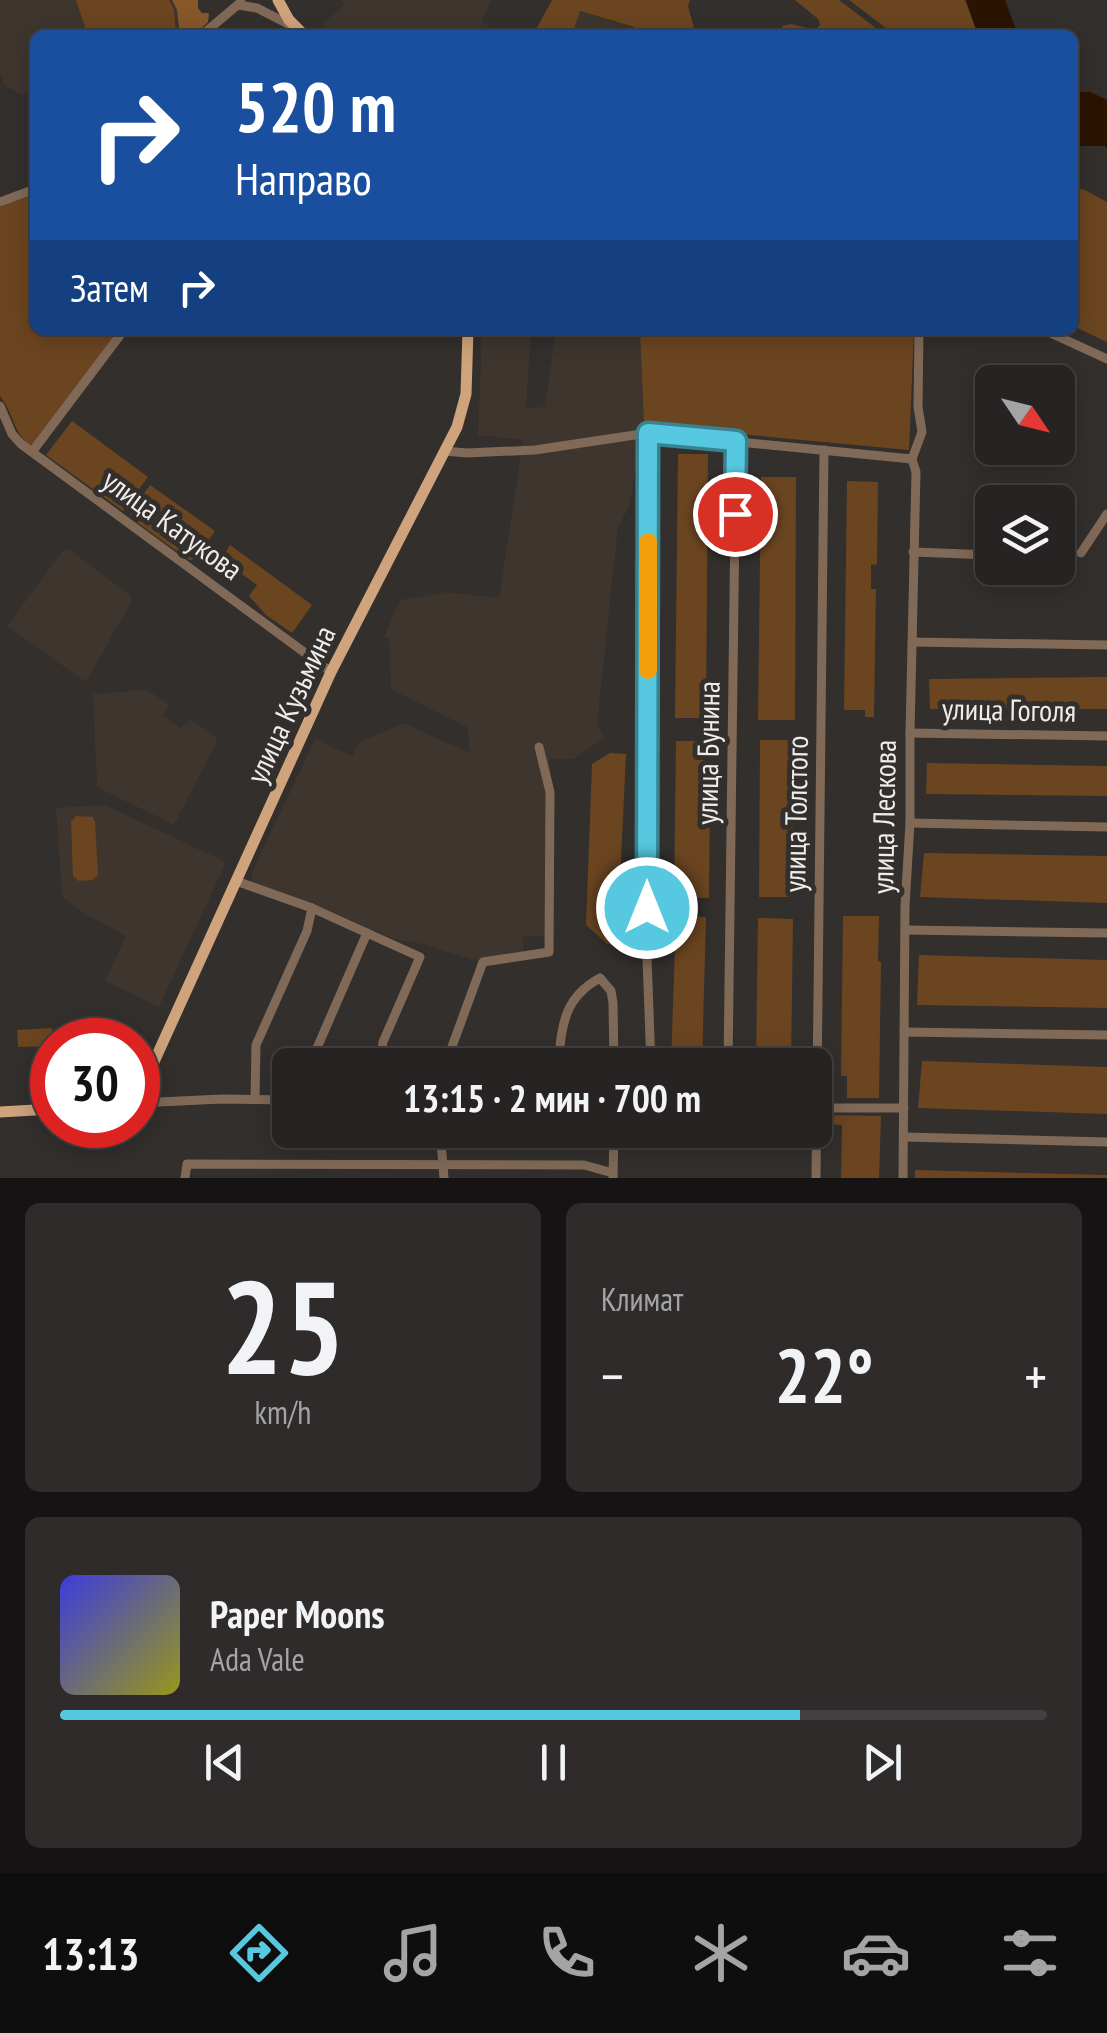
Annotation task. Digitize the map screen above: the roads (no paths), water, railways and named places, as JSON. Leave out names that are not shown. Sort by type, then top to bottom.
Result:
[{"type":"main road","points":[[278,0],[298,30]]},
{"type":"main road","name":"улица Кузьмина","points":[[160,1051],[331,672],[464,410],[468,335]]},
{"type":"main road","points":[[0,1112],[30,1110]]},
{"type":"street","points":[[208,30],[240,2],[297,30]]},
{"type":"street","points":[[0,202],[30,191]]},
{"type":"street","points":[[32,452],[120,335]]},
{"type":"street","name":"улица Лескова","points":[[903,1178],[916,472],[912,459],[922,432],[918,407],[919,335]]},
{"type":"street","points":[[1055,335],[1107,359]]},
{"type":"street","name":"улица Катукова","points":[[0,406],[12,434],[32,452],[331,672]]},
{"type":"street","points":[[444,451],[535,450],[648,433],[912,459]]},
{"type":"street","points":[[648,433],[650,1048]]},
{"type":"street","name":"улица Бунина","points":[[728,1048],[736,441]]},
{"type":"street","name":"улица Толстого","points":[[817,1048],[824,450]]},
{"type":"street","points":[[1081,553],[1107,514]]},
{"type":"street","points":[[914,552],[975,554]]},
{"type":"street","points":[[912,642],[1107,645]]},
{"type":"street","name":"улица Гоголя","points":[[910,733],[1107,736]]},
{"type":"street","points":[[451,1048],[483,962],[548,952],[550,792],[539,748]]},
{"type":"street","points":[[910,823],[1107,827]]},
{"type":"street","points":[[236,881],[312,908],[420,957],[382,1048]]},
{"type":"street","points":[[255,1099],[256,1045],[308,931],[312,908]]},
{"type":"street","points":[[906,930],[1107,933]]},
{"type":"street","points":[[317,1048],[367,933]]},
{"type":"street","points":[[559,1048],[560,1032],[580,988],[600,978],[611,991],[614,1048]]},
{"type":"street","points":[[904,1032],[1107,1035]]},
{"type":"street","points":[[160,1100],[272,1099]]},
{"type":"street","points":[[832,1108],[904,1108]]},
{"type":"street","points":[[904,1137],[1107,1142]]},
{"type":"street","points":[[442,1148],[444,1178]]},
{"type":"street","points":[[185,1178],[187,1164],[584,1165],[613,1176],[614,1148]]},
{"type":"street","name":"улица Толстого","points":[[816,1148],[816,1178]]}]
